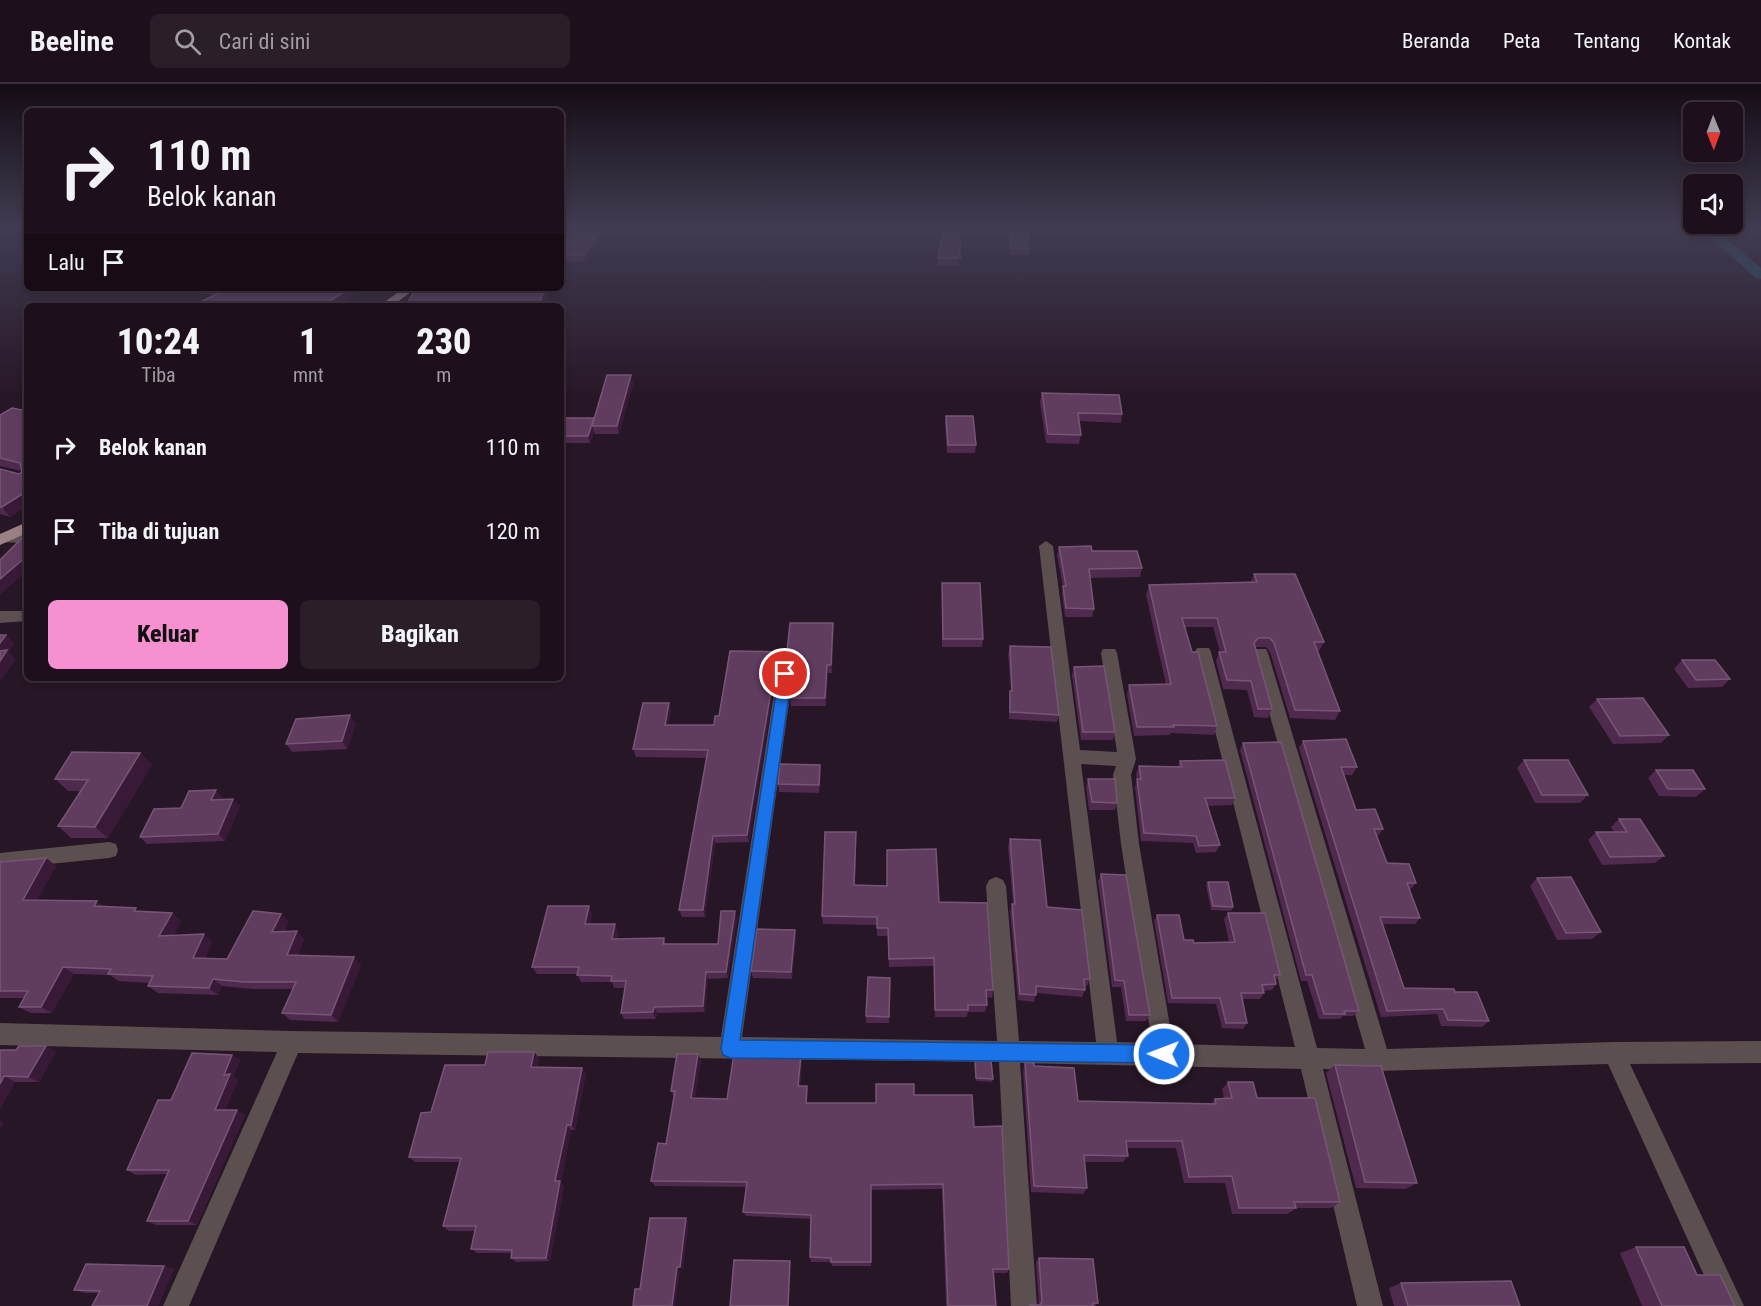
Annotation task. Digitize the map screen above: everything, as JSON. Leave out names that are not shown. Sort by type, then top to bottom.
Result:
[{"type":"main road","points":[[389,303],[407,291]]},
{"type":"main road","points":[[2,539],[24,528]]},
{"type":"street","points":[[2,539],[24,538]]},
{"type":"street","points":[[1046,546],[1108,1053]]},
{"type":"street","points":[[0,617],[24,616]]},
{"type":"street","points":[[1203,652],[1309,1058],[1370,1306]]},
{"type":"street","points":[[1109,653],[1126,759],[1122,775],[1130,844],[1164,1054]]},
{"type":"street","points":[[1260,653],[1379,1060]]},
{"type":"street","points":[[730,1049],[785,674]]},
{"type":"street","points":[[1072,757],[1126,759]]},
{"type":"street","points":[[0,861],[109,850]]},
{"type":"street","points":[[996,886],[1009,1052],[1024,1306]]},
{"type":"street","points":[[0,1034],[292,1042],[1108,1053],[1379,1060],[1614,1053],[1761,1052]]},
{"type":"street","points":[[176,1306],[292,1042]]},
{"type":"street","points":[[1614,1053],[1731,1306]]},
{"type":"building","points":[[222,291],[345,291],[327,303],[199,303]]},
{"type":"building","points":[[414,291],[544,291],[539,303],[408,303]]},
{"type":"building","points":[[607,375],[631,375],[617,426],[592,426]]},
{"type":"building","points":[[1042,393],[1119,395],[1122,414],[1078,413],[1081,435],[1048,434]]},
{"type":"building","points":[[12,408],[24,410],[24,493],[2,507],[0,507],[0,469],[19,474],[22,472],[20,463],[0,458],[0,415]]},
{"type":"building","points":[[946,416],[973,416],[976,445],[948,445]]},
{"type":"building","points":[[564,418],[594,418],[588,436],[564,436]]},
{"type":"building","points":[[24,536],[24,559],[0,579],[0,560]]},
{"type":"building","points":[[1091,546],[1092,551],[1137,551],[1142,568],[1089,569],[1094,609],[1066,608],[1063,586],[1066,586],[1059,547]]},
{"type":"building","points":[[1254,574],[1295,574],[1324,642],[1314,642],[1340,711],[1295,710],[1274,643],[1270,638],[1258,638],[1254,643],[1272,709],[1258,709],[1251,681],[1227,680],[1219,652],[1226,652],[1217,618],[1182,618],[1192,652],[1198,652],[1217,726],[1137,727],[1129,685],[1171,684],[1149,585],[1257,582]]},
{"type":"building","points":[[942,583],[980,583],[983,639],[943,639]]},
{"type":"building","points":[[790,623],[833,623],[831,665],[827,665],[825,698],[790,698],[794,665],[790,660],[776,661],[747,835],[713,836],[703,910],[679,910],[708,750],[633,749],[643,703],[669,703],[665,725],[714,725],[715,716],[719,716],[730,651],[787,652]]},
{"type":"building","points":[[0,635],[6,635],[0,643]]},
{"type":"building","points":[[1010,646],[1051,647],[1059,715],[1010,712],[1010,691],[1012,691]]},
{"type":"building","points":[[7,650],[0,661],[0,651]]},
{"type":"building","points":[[1682,660],[1715,660],[1730,679],[1696,680]]},
{"type":"building","points":[[1104,666],[1115,732],[1083,732],[1074,667]]},
{"type":"building","points":[[1643,698],[1669,735],[1620,736],[1597,699]]},
{"type":"building","points":[[350,715],[342,741],[286,744],[296,719]]},
{"type":"building","points":[[1346,739],[1357,767],[1341,767],[1356,810],[1375,809],[1383,829],[1374,829],[1387,863],[1409,864],[1416,883],[1407,883],[1420,918],[1380,917],[1404,988],[1477,992],[1489,1021],[1448,1020],[1443,1009],[1387,1011],[1303,741]]},
{"type":"building","points":[[1281,742],[1359,1011],[1324,1014],[1312,975],[1306,975],[1243,743]]},
{"type":"building","points":[[72,752],[140,753],[95,827],[58,826],[88,780],[55,779]]},
{"type":"building","points":[[1225,760],[1235,798],[1205,798],[1220,845],[1199,846],[1196,836],[1144,833],[1137,779],[1141,779],[1139,766],[1182,767],[1180,761]]},
{"type":"building","points":[[1524,760],[1568,760],[1588,795],[1542,795]]},
{"type":"building","points":[[780,764],[820,765],[819,785],[778,784]]},
{"type":"building","points":[[1656,770],[1693,770],[1705,789],[1668,789]]},
{"type":"building","points":[[1088,779],[1115,779],[1117,803],[1092,802]]},
{"type":"building","points":[[216,790],[211,800],[233,799],[218,834],[140,837],[154,809],[181,808],[189,791]]},
{"type":"building","points":[[1619,819],[1640,819],[1664,856],[1610,857],[1596,832],[1627,832]]},
{"type":"building","points":[[825,832],[856,832],[854,885],[887,886],[887,850],[936,849],[939,902],[987,903],[993,990],[986,990],[987,1005],[968,1005],[968,1010],[935,1010],[934,958],[889,959],[888,928],[877,928],[877,917],[822,916]]},
{"type":"building","points":[[1010,839],[1040,840],[1047,907],[1082,910],[1090,979],[1084,979],[1085,990],[1036,986],[1036,995],[1020,994],[1012,904],[1015,904]]},
{"type":"building","points":[[46,858],[23,900],[97,901],[94,906],[172,913],[159,936],[204,934],[193,958],[227,959],[253,911],[281,914],[272,932],[297,931],[287,955],[354,957],[331,1015],[282,1013],[296,982],[244,982],[213,979],[209,988],[148,986],[153,976],[108,974],[111,969],[63,967],[41,1007],[19,1007],[28,991],[0,991],[0,862]]},
{"type":"building","points":[[1101,874],[1126,875],[1150,1015],[1129,1015],[1124,981],[1115,980]]},
{"type":"building","points":[[1571,877],[1601,932],[1566,933],[1537,878]]},
{"type":"building","points":[[1208,882],[1228,882],[1233,907],[1213,906]]},
{"type":"building","points":[[548,906],[589,906],[585,924],[615,924],[612,939],[664,938],[663,944],[718,944],[721,911],[735,911],[726,972],[706,972],[703,1006],[654,1007],[653,1012],[621,1013],[626,981],[611,981],[612,976],[577,975],[579,967],[532,967]]},
{"type":"building","points":[[1228,913],[1265,913],[1280,975],[1274,975],[1276,984],[1262,985],[1264,993],[1241,993],[1247,1023],[1226,1023],[1220,998],[1172,998],[1157,915],[1179,915],[1184,940],[1193,940],[1194,943],[1235,942]]},
{"type":"building","points":[[757,929],[795,930],[791,972],[751,971]]},
{"type":"building","points":[[868,977],[890,978],[889,1017],[866,1016]]},
{"type":"building","points":[[19,1046],[46,1046],[28,1077],[4,1076],[0,1084],[0,1050],[16,1050]]},
{"type":"building","points":[[488,1052],[534,1052],[531,1067],[582,1068],[571,1125],[567,1125],[555,1181],[560,1181],[546,1258],[511,1258],[512,1250],[471,1249],[476,1226],[443,1226],[461,1158],[409,1157],[421,1113],[431,1112],[445,1065],[485,1065]]},
{"type":"building","points":[[192,1053],[232,1055],[224,1075],[230,1074],[215,1110],[237,1110],[188,1221],[147,1221],[169,1170],[127,1170],[158,1100],[171,1100]]},
{"type":"building","points":[[677,1054],[698,1054],[691,1098],[727,1099],[734,1054],[801,1055],[798,1086],[807,1086],[806,1103],[876,1103],[876,1084],[914,1084],[914,1095],[972,1095],[974,1127],[1002,1126],[1009,1269],[993,1269],[996,1306],[948,1306],[943,1184],[871,1185],[871,1262],[831,1262],[831,1258],[810,1257],[811,1215],[743,1212],[747,1182],[651,1181],[658,1143],[666,1144],[675,1091],[671,1091]]},
{"type":"building","points":[[975,1061],[991,1061],[993,1079],[976,1078]]},
{"type":"building","points":[[1025,1062],[1034,1063],[1034,1066],[1074,1068],[1078,1101],[1216,1104],[1215,1099],[1232,1098],[1228,1082],[1253,1082],[1257,1098],[1315,1098],[1340,1202],[1294,1202],[1296,1208],[1239,1208],[1232,1176],[1189,1177],[1182,1141],[1126,1141],[1128,1156],[1084,1155],[1087,1188],[1034,1186]]},
{"type":"building","points":[[1335,1065],[1381,1066],[1417,1183],[1365,1182]]},
{"type":"building","points":[[650,1218],[686,1218],[672,1306],[633,1306],[635,1289],[640,1289]]},
{"type":"building","points":[[1636,1247],[1684,1247],[1697,1275],[1720,1275],[1735,1306],[1662,1306]]},
{"type":"building","points":[[1039,1258],[1093,1259],[1098,1303],[1093,1303],[1093,1306],[1030,1306],[1040,1305],[1042,1302]]},
{"type":"building","points":[[734,1260],[790,1261],[788,1306],[730,1306]]},
{"type":"building","points":[[86,1264],[164,1266],[147,1306],[92,1306],[100,1291],[74,1290]]},
{"type":"building","points":[[1511,1281],[1520,1306],[1408,1306],[1401,1283]]},
{"type":"route","points":[[785,674],[730,1049],[1164,1054]]}]
